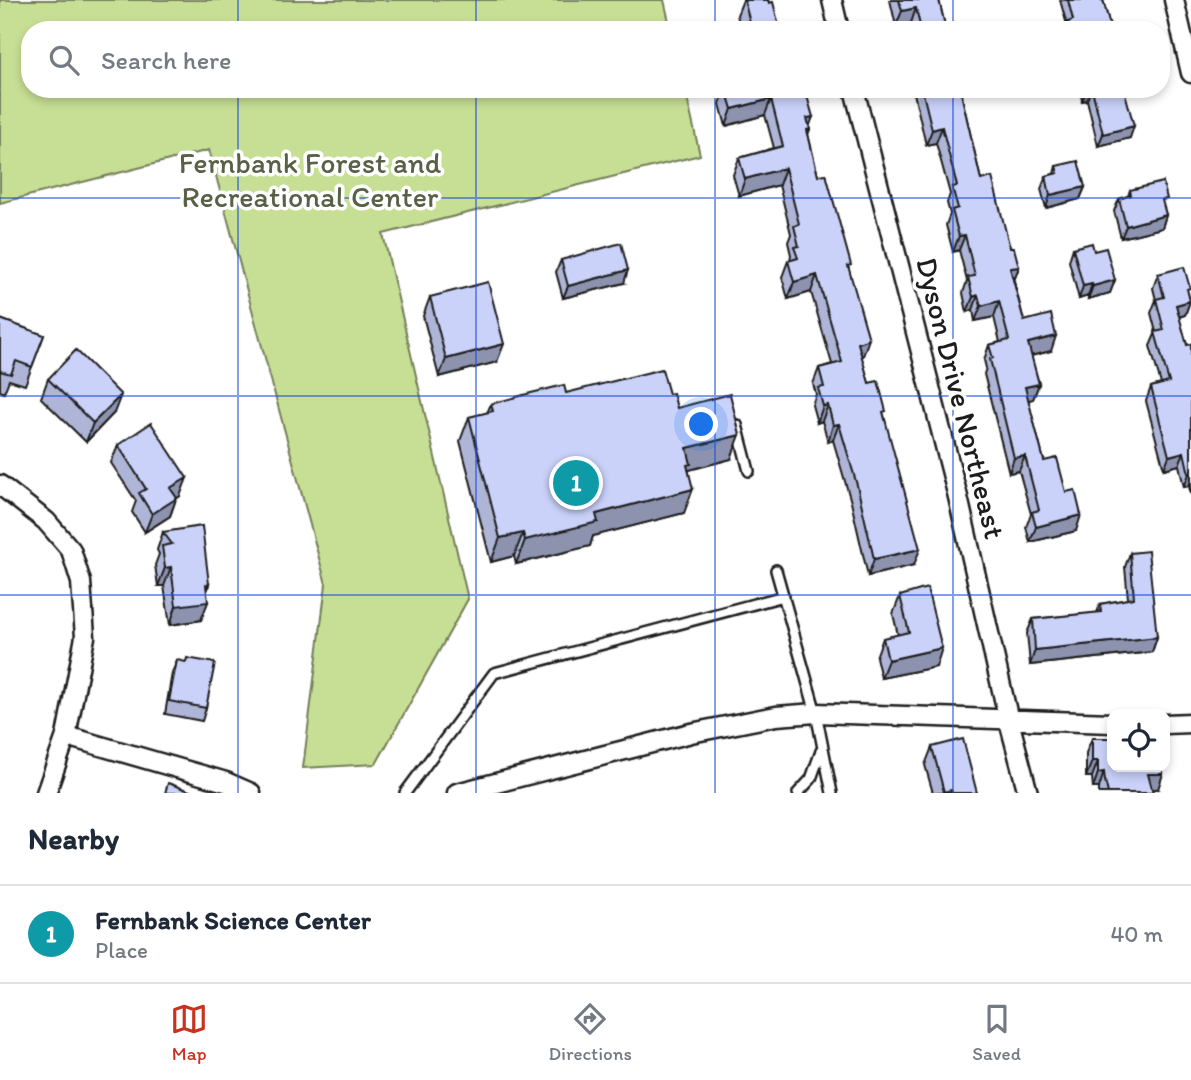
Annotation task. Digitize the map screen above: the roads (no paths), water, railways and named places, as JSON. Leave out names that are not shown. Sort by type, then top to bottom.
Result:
[{"type":"street","points":[[832,0],[837,21]]},
{"type":"street","points":[[1174,0],[1191,73]]},
{"type":"street","name":"Dyson Drive Northeast","points":[[856,98],[958,497],[1028,793]]},
{"type":"street","points":[[0,485],[46,521],[71,550],[81,582],[85,637],[66,736],[46,793]]},
{"type":"street","points":[[457,793],[691,733],[776,716],[816,713],[1107,723]]},
{"type":"street","points":[[1170,723],[1191,723]]},
{"type":"street","points":[[66,736],[226,782],[251,793]]},
{"type":"lane","points":[[735,418],[749,471]]},
{"type":"lane","points":[[776,570],[816,713],[832,793]]},
{"type":"lane","points":[[405,793],[494,673],[783,596]]},
{"type":"lane","points":[[797,793],[811,779],[822,749]]},
{"type":"place","name":"Fernbank Science Center","points":[[576,483]]},
{"type":"park label","name":"Fernbank Forest and Recreational Center","points":[[310,179]]}]
